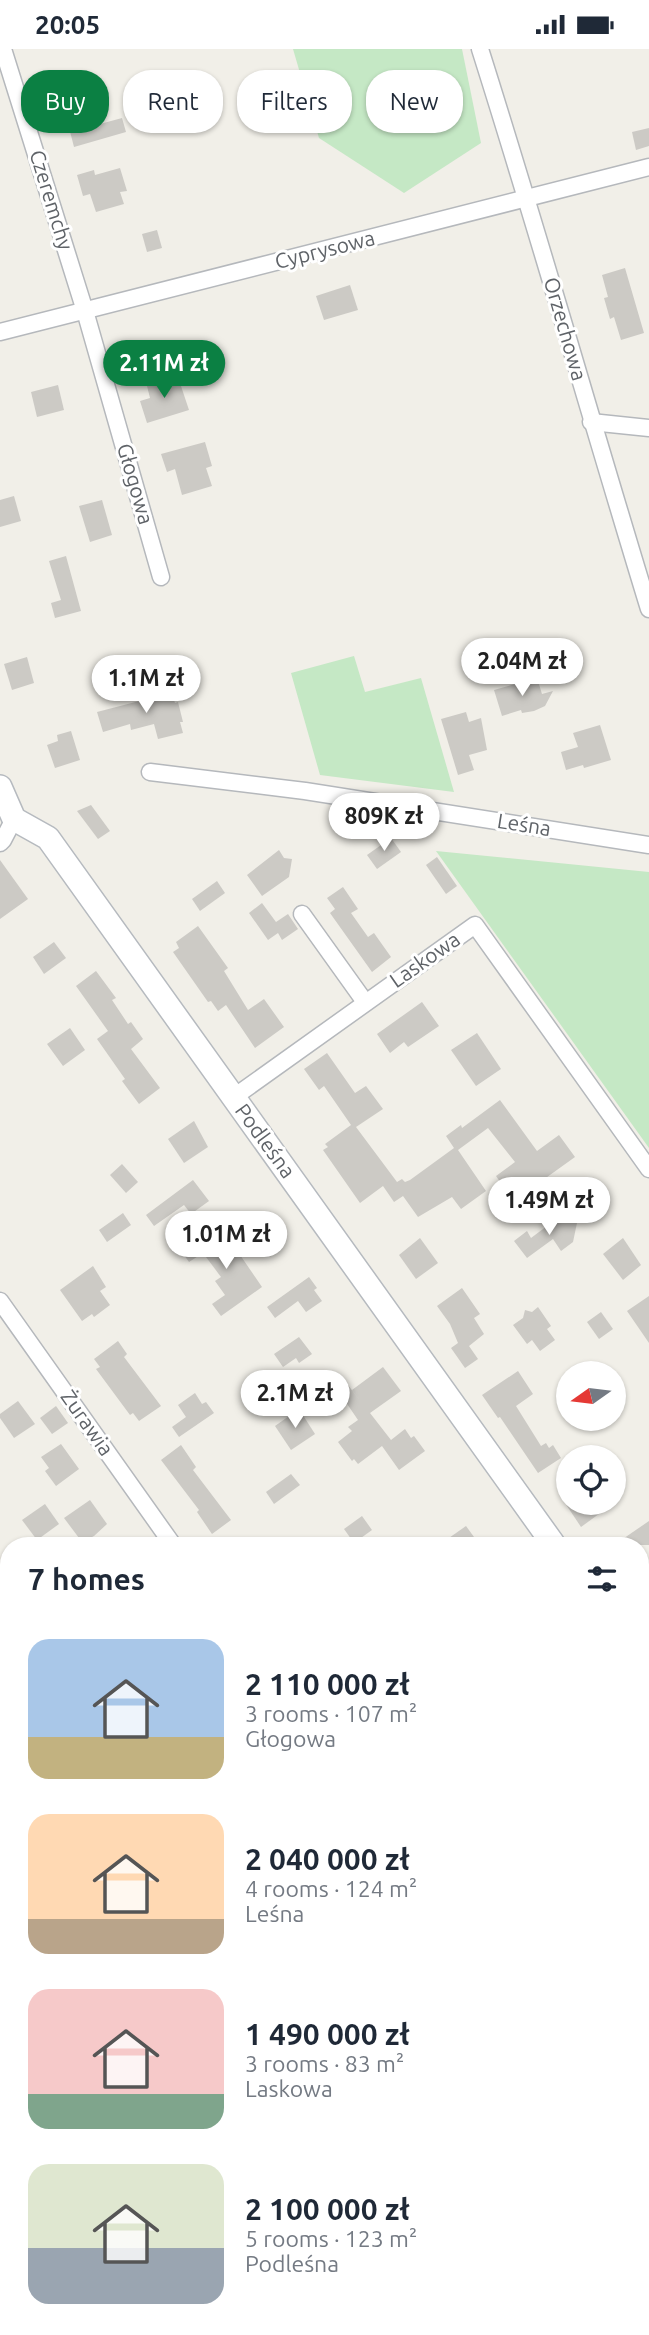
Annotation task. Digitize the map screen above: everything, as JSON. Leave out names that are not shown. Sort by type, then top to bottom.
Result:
[{"type":"street","name":"Czeremchy","points":[[3,49],[85,311]]},
{"type":"street","name":"Orzechowa","points":[[481,49],[649,609]]},
{"type":"street","name":"Cyprysowa","points":[[0,331],[649,167]]},
{"type":"street","name":"Głogowa","points":[[85,311],[161,576]]},
{"type":"street","points":[[592,422],[649,428]]},
{"type":"street","name":"Leśna","points":[[150,772],[305,791],[649,845]]},
{"type":"street","points":[[0,787],[14,819],[0,843]]},
{"type":"street","name":"Podleśna","points":[[14,819],[48,838],[548,1537]]},
{"type":"street","points":[[302,914],[365,1002]]},
{"type":"street","name":"Laskowa","points":[[234,1097],[475,925],[649,1169]]},
{"type":"street","name":"Żurawia","points":[[0,1301],[167,1537]]},
{"type":"green space","points":[[293,49],[462,49],[481,143],[404,193],[319,138],[318,133],[352,133],[352,70],[299,70]]},
{"type":"green space","points":[[354,656],[365,692],[421,678],[454,792],[320,775],[291,673]]},
{"type":"green space","points":[[436,851],[649,872],[649,1148]]},
{"type":"building","points":[[122,118],[123,133],[74,147],[70,133],[109,133],[109,122]]},
{"type":"building","points":[[649,128],[649,146],[636,150],[632,132]]},
{"type":"building","points":[[120,168],[127,191],[120,192],[124,204],[96,212],[90,194],[83,196],[77,175],[94,170],[95,175]]},
{"type":"building","points":[[157,230],[162,248],[147,252],[142,234]]},
{"type":"building","points":[[625,268],[644,333],[621,340],[614,317],[610,319],[604,298],[608,297],[602,275]]},
{"type":"building","points":[[350,285],[358,310],[324,320],[316,296]]},
{"type":"building","points":[[178,377],[189,410],[147,423],[140,401],[150,398],[147,386]]},
{"type":"building","points":[[58,385],[64,410],[37,417],[31,392]]},
{"type":"building","points":[[205,442],[212,466],[206,468],[212,486],[182,495],[175,469],[167,472],[161,454]]},
{"type":"building","points":[[14,496],[21,521],[0,527],[0,500]]},
{"type":"building","points":[[102,500],[112,535],[90,542],[79,506]]},
{"type":"building","points":[[66,556],[81,611],[55,618],[51,603],[61,600],[49,561]]},
{"type":"building","points":[[27,657],[34,683],[12,690],[4,664]]},
{"type":"building","points":[[537,678],[542,694],[553,691],[545,706],[534,711],[522,713],[521,710],[502,716],[494,690]]},
{"type":"building","points":[[171,690],[175,703],[178,702],[183,733],[158,739],[154,724],[131,730],[130,724],[103,732],[97,712]]},
{"type":"building","points":[[466,712],[469,722],[481,718],[487,750],[469,755],[474,770],[458,775],[441,719]]},
{"type":"building","points":[[600,725],[611,760],[566,770],[561,752],[578,747],[573,733]]},
{"type":"building","points":[[71,731],[80,760],[55,768],[47,745],[58,741],[57,735]]},
{"type":"building","points":[[91,805],[110,831],[98,839],[77,811]]},
{"type":"building","points":[[391,838],[401,852],[377,869],[367,855]]},
{"type":"building","points":[[279,850],[284,858],[292,859],[289,877],[262,896],[247,875]]},
{"type":"building","points":[[437,857],[457,886],[446,894],[426,865]]},
{"type":"building","points":[[0,860],[28,899],[0,919]]},
{"type":"building","points":[[217,881],[225,893],[200,911],[192,899]]},
{"type":"building","points":[[343,887],[358,909],[351,913],[368,937],[374,933],[391,957],[372,972],[330,913],[335,909],[327,898]]},
{"type":"building","points":[[262,903],[276,922],[288,914],[298,929],[282,940],[278,933],[268,940],[249,913]]},
{"type":"building","points":[[198,926],[228,968],[224,971],[248,1010],[264,999],[284,1027],[255,1048],[226,1005],[218,1011],[211,1001],[208,1002],[173,952],[179,948],[176,942]]},
{"type":"building","points":[[54,942],[66,958],[44,974],[33,957]]},
{"type":"building","points":[[96,971],[116,998],[112,1000],[128,1024],[131,1022],[143,1039],[131,1049],[160,1088],[139,1104],[97,1039],[108,1031],[76,986]]},
{"type":"building","points":[[422,1002],[439,1026],[408,1047],[404,1042],[390,1053],[377,1034]]},
{"type":"building","points":[[70,1028],[85,1050],[63,1066],[47,1044]]},
{"type":"building","points":[[477,1033],[501,1069],[476,1086],[451,1050]]},
{"type":"building","points":[[327,1053],[355,1093],[366,1086],[383,1109],[356,1127],[397,1182],[402,1179],[405,1182],[410,1180],[454,1148],[446,1136],[461,1125],[462,1128],[500,1100],[537,1151],[559,1135],[575,1157],[536,1185],[540,1192],[518,1208],[496,1176],[515,1162],[488,1128],[458,1150],[486,1191],[461,1209],[452,1197],[418,1217],[403,1196],[394,1202],[383,1186],[360,1203],[323,1150],[328,1147],[325,1144],[351,1125],[324,1086],[319,1090],[304,1069]]},
{"type":"building","points":[[194,1121],[208,1147],[184,1163],[168,1139]]},
{"type":"building","points":[[122,1164],[138,1182],[126,1193],[110,1175]]},
{"type":"building","points":[[193,1180],[209,1201],[191,1214],[184,1205],[154,1226],[146,1215]]},
{"type":"building","points":[[123,1213],[131,1225],[107,1242],[99,1230]]},
{"type":"building","points":[[563,1214],[569,1222],[577,1223],[573,1242],[561,1251],[553,1239],[527,1258],[514,1241],[527,1231],[531,1238]]},
{"type":"building","points":[[230,1234],[239,1247],[236,1249],[262,1287],[221,1316],[212,1304],[225,1295],[215,1281],[221,1277],[203,1253],[189,1262],[179,1248],[196,1235],[206,1250]]},
{"type":"building","points":[[420,1238],[438,1263],[416,1279],[399,1255]]},
{"type":"building","points":[[623,1238],[641,1265],[623,1280],[603,1254]]},
{"type":"building","points":[[93,1266],[106,1287],[100,1291],[110,1305],[94,1317],[92,1314],[82,1321],[60,1290]]},
{"type":"building","points":[[309,1277],[322,1301],[306,1312],[298,1301],[275,1318],[267,1307]]},
{"type":"building","points":[[462,1288],[480,1314],[474,1318],[484,1334],[469,1346],[478,1359],[465,1368],[451,1348],[458,1343],[450,1324],[437,1306]]},
{"type":"building","points":[[649,1296],[649,1343],[627,1311]]},
{"type":"building","points":[[538,1307],[551,1326],[547,1329],[555,1340],[540,1351],[532,1340],[527,1344],[513,1325],[523,1318],[525,1310],[532,1312]]},
{"type":"building","points":[[601,1312],[613,1329],[599,1339],[587,1322]]},
{"type":"building","points":[[299,1337],[312,1354],[299,1363],[296,1358],[283,1367],[274,1354]]},
{"type":"building","points":[[118,1341],[127,1354],[124,1357],[161,1406],[139,1421],[133,1413],[130,1415],[96,1369],[100,1367],[94,1359]]},
{"type":"building","points":[[383,1367],[401,1391],[370,1413],[391,1440],[405,1429],[425,1451],[399,1470],[382,1446],[358,1464],[354,1459],[352,1461],[338,1442],[352,1431],[348,1427],[358,1420],[339,1392],[348,1385],[361,1402],[352,1390]]},
{"type":"building","points":[[518,1371],[533,1394],[516,1406],[541,1446],[546,1443],[549,1448],[553,1445],[556,1461],[538,1473],[482,1395]]},
{"type":"building","points":[[195,1393],[202,1404],[206,1402],[214,1413],[179,1437],[172,1427],[186,1417],[178,1405]]},
{"type":"building","points":[[18,1401],[35,1424],[14,1438],[0,1414]]},
{"type":"building","points":[[56,1406],[68,1423],[52,1434],[40,1418]]},
{"type":"building","points":[[299,1409],[315,1434],[291,1450],[275,1426]]},
{"type":"building","points":[[61,1444],[79,1469],[56,1486],[45,1471],[49,1468],[41,1457]]},
{"type":"building","points":[[181,1445],[196,1467],[193,1470],[231,1520],[212,1534],[197,1512],[199,1510],[161,1460]]},
{"type":"building","points":[[291,1474],[300,1485],[274,1504],[266,1492]]},
{"type":"building","points":[[90,1500],[107,1524],[92,1537],[78,1537],[64,1518]]},
{"type":"building","points":[[45,1504],[59,1524],[41,1537],[35,1537],[22,1520]]},
{"type":"building","points":[[573,1515],[598,1515],[581,1527]]},
{"type":"building","points":[[362,1516],[372,1530],[362,1537],[350,1537],[344,1529]]},
{"type":"building","points":[[649,1521],[649,1537],[626,1537]]},
{"type":"building","points":[[466,1526],[474,1537],[450,1537]]}]
